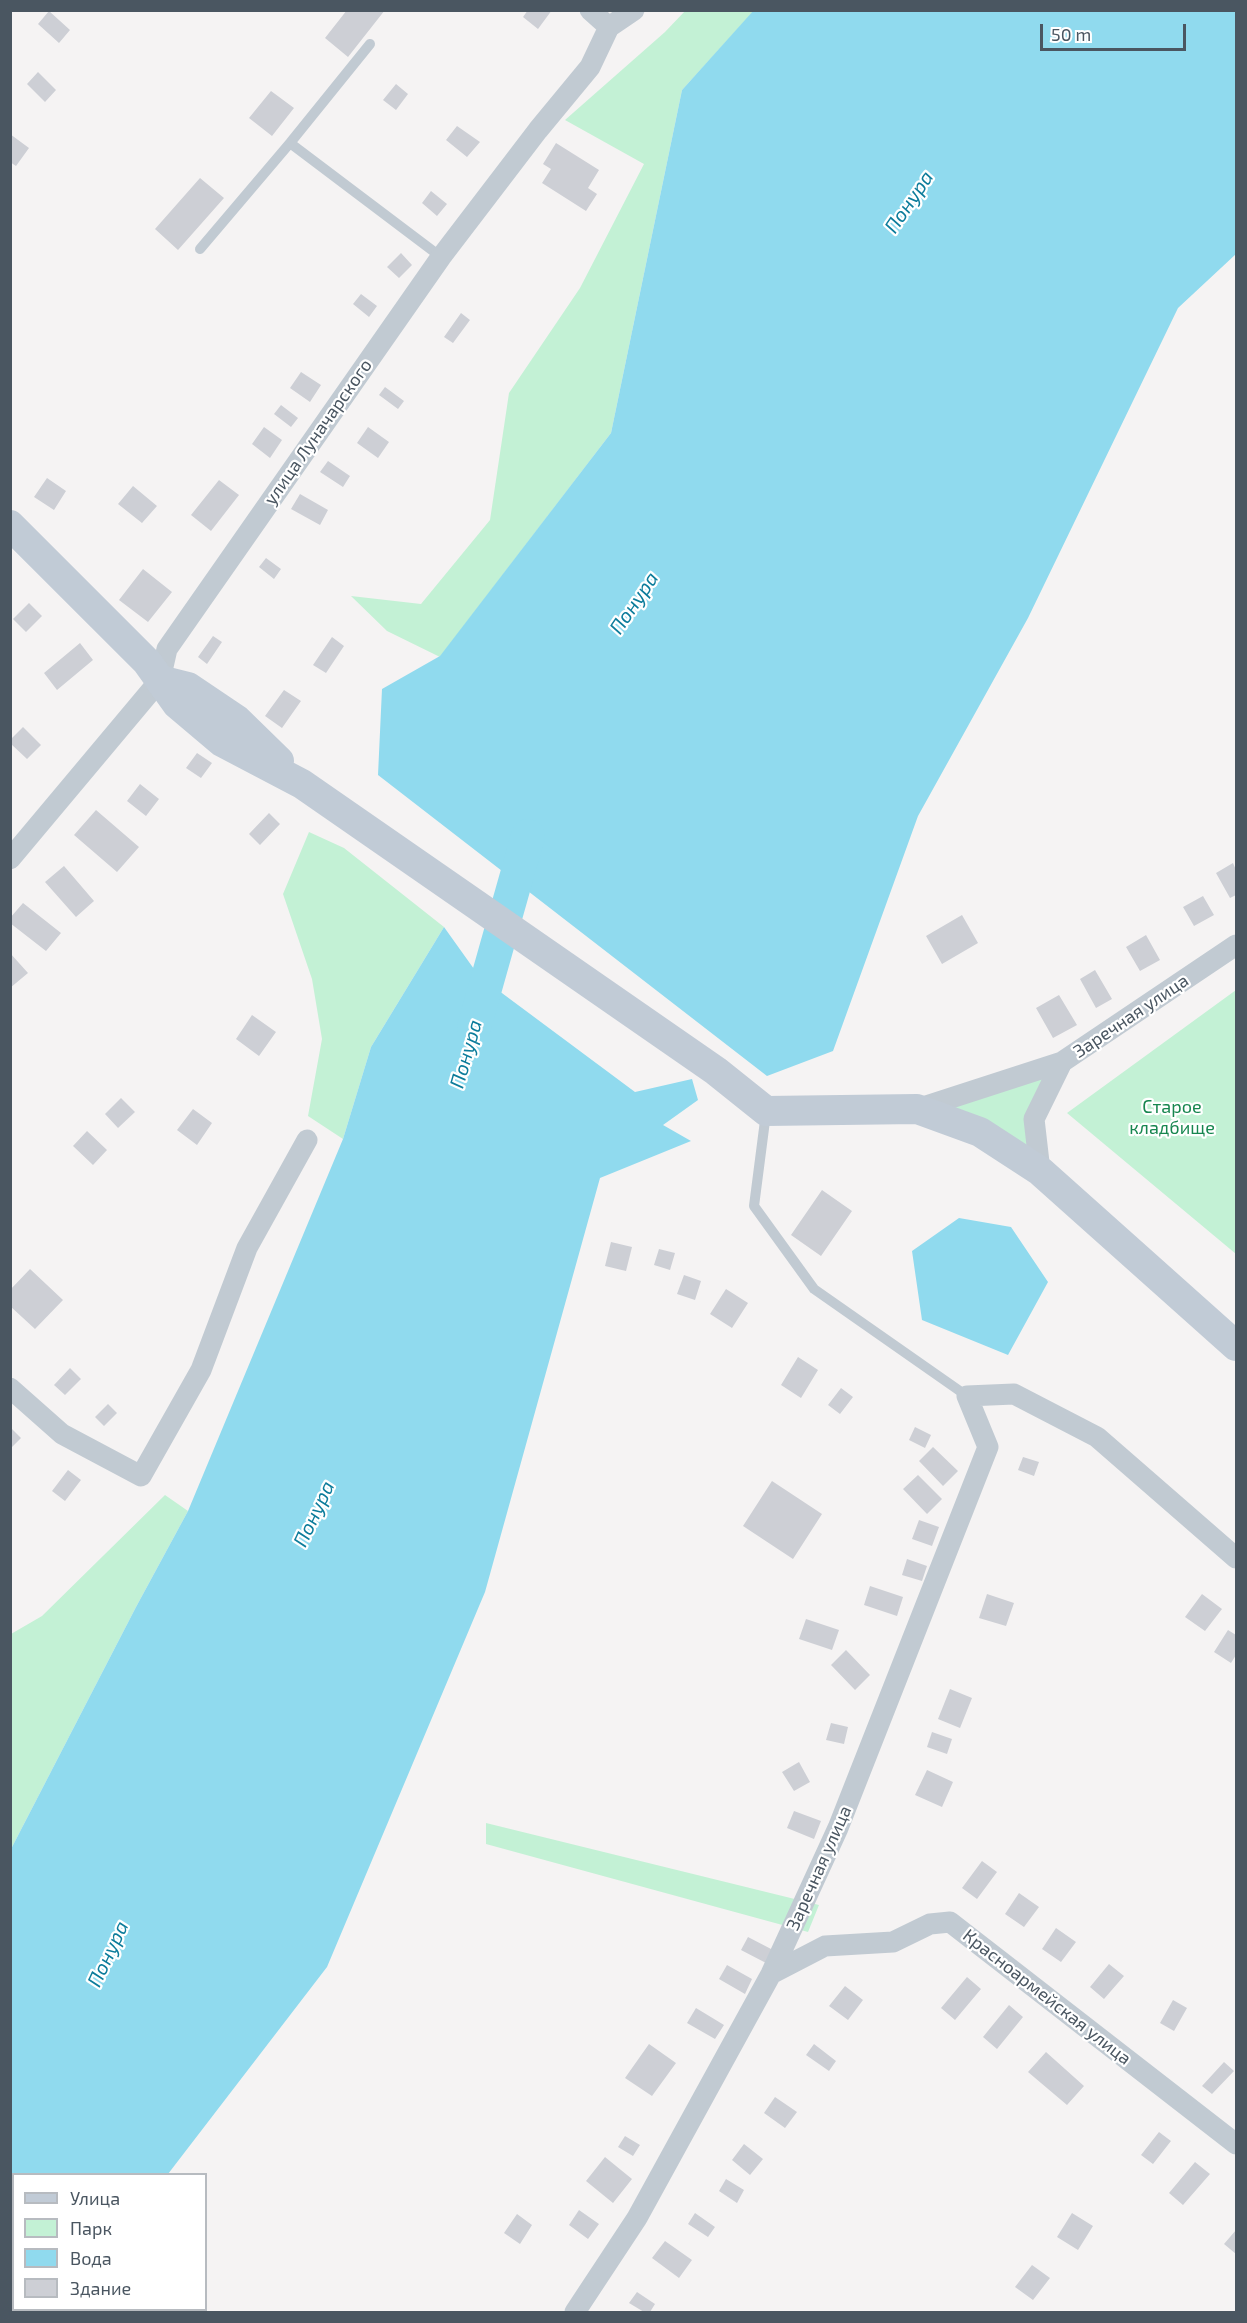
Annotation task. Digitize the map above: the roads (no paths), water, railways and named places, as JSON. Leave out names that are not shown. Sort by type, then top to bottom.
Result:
[{"type":"street","points":[[591,10],[609,27],[634,10]]},
{"type":"street","name":"улица Луначарского","points":[[10,859],[160,680],[166,649],[441,258],[538,130],[590,67],[609,27]]},
{"type":"street","points":[[10,525],[147,663],[160,680],[188,687],[237,720],[302,784],[716,1071],[766,1110],[917,1109],[1062,1062]]},
{"type":"street","name":"Заречная улица","points":[[1040,1171],[1034,1119],[1062,1062],[1236,945]]},
{"type":"street","points":[[917,1109],[980,1132],[1040,1171],[1236,1346]]},
{"type":"street","points":[[10,1388],[62,1434],[141,1476],[201,1370],[247,1248],[307,1140]]},
{"type":"street","points":[[967,1396],[1014,1394],[1097,1437],[1236,1558]]},
{"type":"street","name":"Заречная улица","points":[[575,2313],[638,2218],[771,1974],[838,1828],[988,1447],[967,1396]]},
{"type":"street","name":"Красноармейская улица","points":[[771,1974],[825,1946],[893,1942],[930,1924],[950,1922],[1236,2144]]},
{"type":"lane","points":[[200,249],[370,44]]},
{"type":"lane","points":[[290,143],[441,258]]},
{"type":"lane","points":[[766,1110],[754,1206],[814,1289],[967,1396]]},
{"type":"water","points":[[754,10],[1236,11],[1236,254],[1178,308],[1028,618],[918,816],[833,1051],[767,1076],[378,775],[382,689],[440,656],[611,433],[682,90]]},
{"type":"water","points":[[444,927],[479,976],[635,1092],[692,1079],[698,1100],[663,1125],[691,1141],[600,1178],[485,1592],[327,1967],[169,2173],[12,2173],[12,2311],[62,2311],[11,2312],[11,1849],[188,1511],[343,1139],[371,1047]]},
{"type":"water","points":[[959,1218],[1011,1227],[1048,1282],[1008,1355],[922,1320],[912,1251]]},
{"type":"waterway","name":"Понура","points":[[474,1027],[528,836]]},
{"type":"park label","name":"Старое кладбище","points":[[1172,1117]]}]
